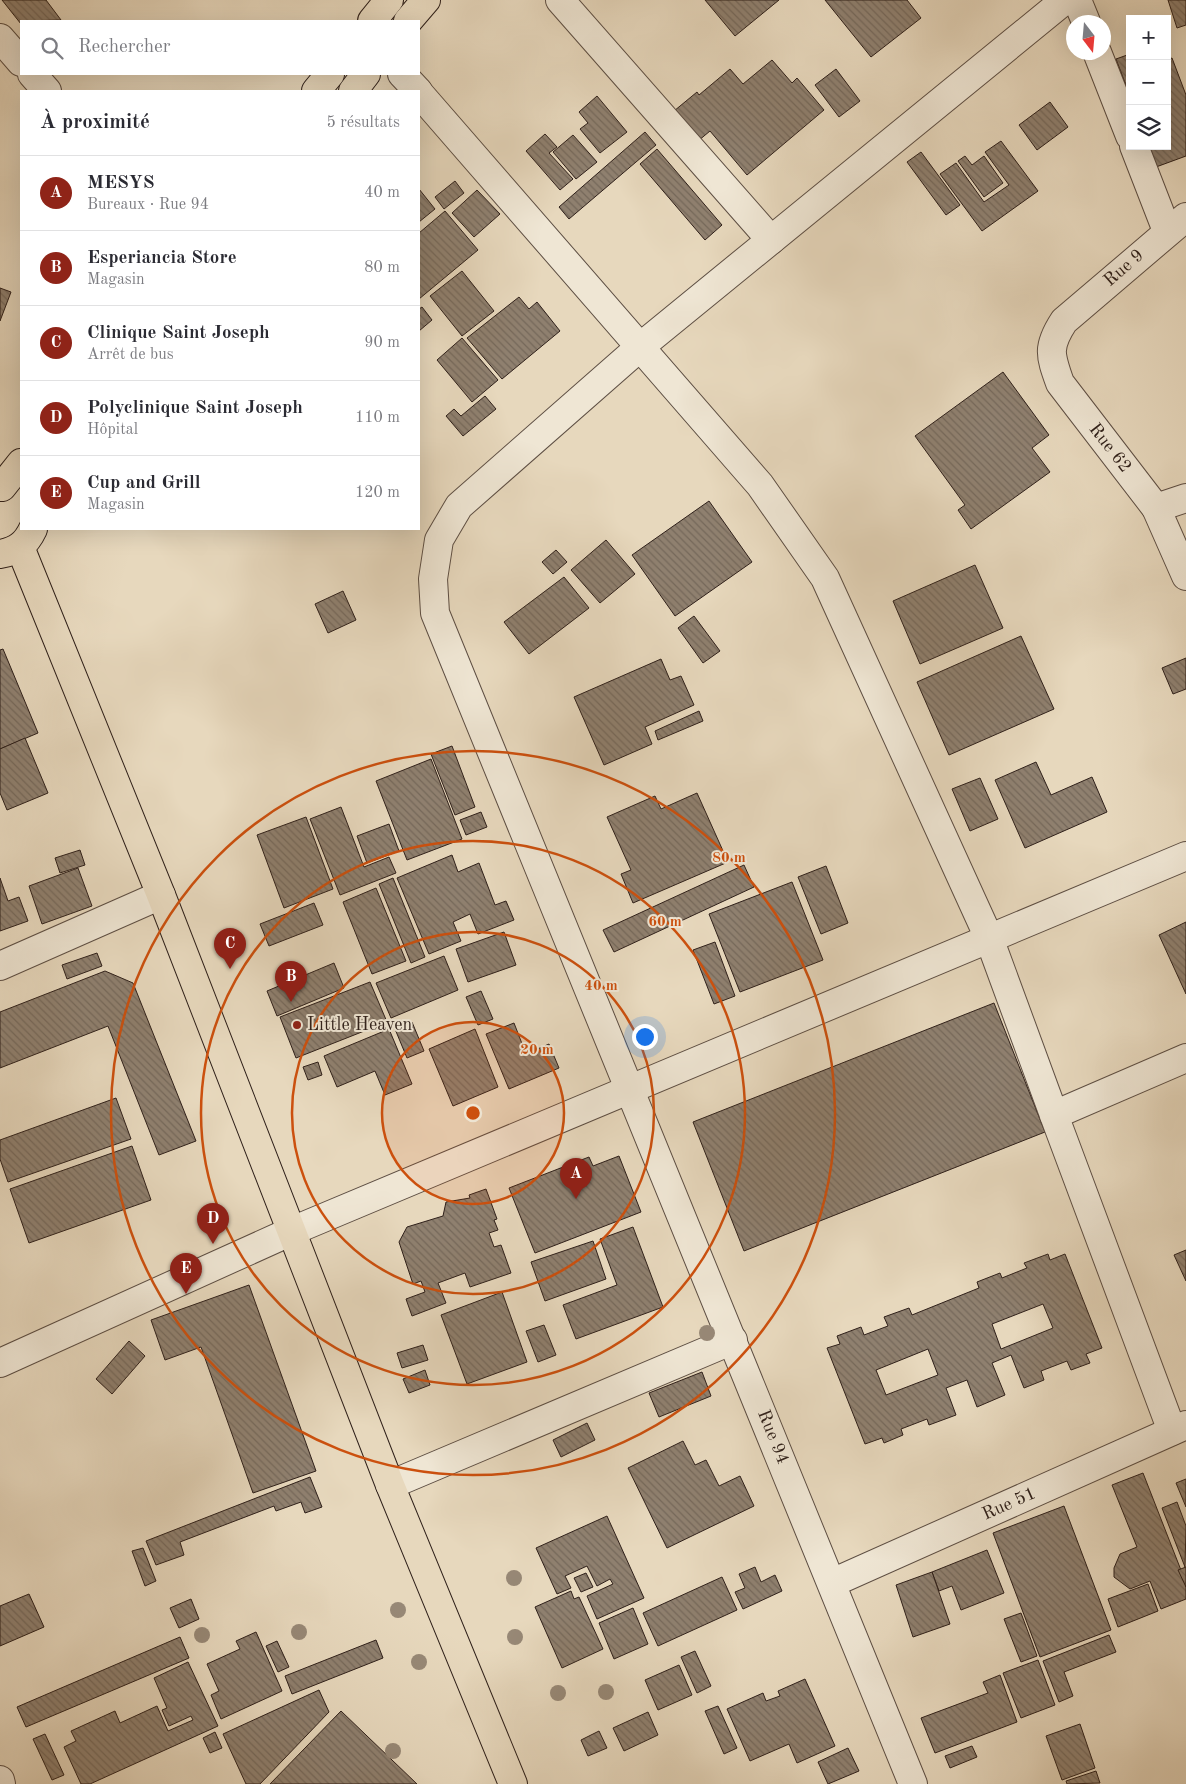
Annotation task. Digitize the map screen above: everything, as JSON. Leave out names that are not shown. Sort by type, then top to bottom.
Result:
[{"type":"main road","points":[[373,20],[389,0]]},
{"type":"main road","points":[[409,20],[426,0]]},
{"type":"main road","points":[[317,90],[329,75]]},
{"type":"main road","points":[[354,90],[365,75]]},
{"type":"main road","points":[[8,490],[20,465]]},
{"type":"main road","points":[[18,543],[161,895],[390,1485],[513,1784]]},
{"type":"street","points":[[560,0],[771,240]]},
{"type":"street","name":"Rue 94","points":[[913,1784],[435,613],[432,579],[439,540],[458,506],[640,347],[1065,0]]},
{"type":"street","points":[[1077,0],[1083,15]]},
{"type":"street","points":[[0,38],[20,61]]},
{"type":"street","points":[[1100,60],[1126,126]]},
{"type":"street","points":[[33,75],[46,90]]},
{"type":"street","points":[[403,75],[416,90]]},
{"type":"street","points":[[420,94],[760,485],[825,578],[989,938],[1054,1116],[1179,1428]]},
{"type":"street","points":[[1136,150],[1176,224]]},
{"type":"street","name":"Rue 9","points":[[1064,321],[1176,224]]},
{"type":"street","name":"Rue 62","points":[[1064,321],[1052,339],[1053,362],[1060,383],[1156,508],[1186,576]]},
{"type":"street","points":[[1156,508],[1186,498]]},
{"type":"street","points":[[0,1363],[292,1231],[1186,856]]},
{"type":"street","points":[[0,966],[161,895]]},
{"type":"street","points":[[1054,1116],[1186,1058]]},
{"type":"street","points":[[390,1485],[733,1340]]},
{"type":"street","name":"Rue 51","points":[[832,1583],[1179,1428]]},
{"type":"street","points":[[0,1780],[1,1784]]},
{"type":"building","points":[[2,0],[46,0],[61,20],[20,20],[20,23]]},
{"type":"building","points":[[705,0],[779,0],[735,36]]},
{"type":"building","points":[[825,0],[907,0],[921,18],[871,57]]},
{"type":"building","points":[[1168,0],[1186,0],[1186,25],[1177,28]]},
{"type":"building","points":[[1126,55],[1126,85],[1116,59]]},
{"type":"building","points":[[1171,58],[1186,95],[1186,156],[1156,167],[1150,150],[1171,150]]},
{"type":"building","points":[[772,60],[792,83],[797,78],[824,110],[747,175],[710,131],[698,141],[674,111],[697,92],[699,95],[730,69],[743,84]]},
{"type":"building","points":[[836,69],[860,101],[839,117],[815,85]]},
{"type":"building","points":[[597,96],[627,132],[600,153],[580,129],[588,123],[579,112]]},
{"type":"building","points":[[1050,102],[1068,127],[1037,150],[1019,125]]},
{"type":"building","points":[[645,132],[656,145],[569,219],[559,207]]},
{"type":"building","points":[[545,134],[557,147],[549,153],[573,179],[560,190],[526,151]]},
{"type":"building","points":[[573,135],[597,162],[576,179],[553,152]]},
{"type":"building","points":[[1001,141],[1038,191],[982,231],[940,174],[956,163],[984,202],[1009,185],[985,152]]},
{"type":"building","points":[[657,149],[722,225],[705,240],[640,164]]},
{"type":"building","points":[[921,152],[960,205],[946,215],[907,162]]},
{"type":"building","points":[[965,156],[972,165],[984,156],[1003,183],[984,197],[958,161]]},
{"type":"building","points":[[455,181],[464,193],[444,209],[435,197]]},
{"type":"building","points":[[420,190],[435,209],[420,221]]},
{"type":"building","points":[[477,190],[500,214],[474,237],[452,213]]},
{"type":"building","points":[[445,211],[478,250],[420,298],[420,232]]},
{"type":"building","points":[[462,271],[494,311],[462,336],[430,296]]},
{"type":"building","points":[[0,288],[11,292],[0,321]]},
{"type":"building","points":[[519,297],[529,309],[537,302],[560,331],[502,379],[467,338]]},
{"type":"building","points":[[422,307],[432,320],[420,330],[420,308]]},
{"type":"building","points":[[462,338],[498,380],[472,402],[437,360]]},
{"type":"building","points":[[1003,372],[1049,435],[1032,448],[1050,472],[971,529],[958,510],[965,505],[915,436]]},
{"type":"building","points":[[485,396],[496,409],[463,436],[446,416],[454,409],[461,416]]},
{"type":"building","points":[[709,501],[752,562],[675,616],[632,555]]},
{"type":"building","points":[[606,540],[635,574],[600,603],[571,570]]},
{"type":"building","points":[[556,550],[567,562],[553,574],[542,562]]},
{"type":"building","points":[[975,565],[1003,628],[920,664],[893,601]]},
{"type":"building","points":[[564,577],[589,608],[529,654],[504,622]]},
{"type":"building","points":[[343,591],[356,620],[328,633],[315,604]]},
{"type":"building","points":[[694,616],[720,651],[703,663],[678,628]]},
{"type":"building","points":[[1021,636],[1054,709],[949,755],[917,682]]},
{"type":"building","points":[[3,649],[38,733],[0,749],[0,650]]},
{"type":"building","points":[[1186,658],[1186,689],[1173,694],[1162,668]]},
{"type":"building","points":[[661,659],[670,680],[681,676],[694,705],[645,727],[652,744],[604,765],[574,697]]},
{"type":"building","points":[[699,711],[703,721],[658,740],[655,731]]},
{"type":"building","points":[[25,738],[48,793],[7,810],[0,793],[0,749]]},
{"type":"building","points":[[452,746],[475,807],[455,815],[431,754]]},
{"type":"building","points":[[431,759],[462,839],[407,860],[376,781]]},
{"type":"building","points":[[1036,762],[1051,795],[1092,777],[1107,812],[1025,848],[995,780]]},
{"type":"building","points":[[980,778],[998,819],[970,831],[952,789]]},
{"type":"building","points":[[697,793],[728,862],[633,903],[621,874],[631,870],[607,817],[655,796],[661,809]]},
{"type":"building","points":[[341,807],[364,867],[389,857],[396,873],[340,895],[310,819]]},
{"type":"building","points":[[481,812],[487,827],[466,835],[460,820]]},
{"type":"building","points":[[306,817],[333,889],[284,908],[257,835]]},
{"type":"building","points":[[389,824],[399,851],[367,863],[357,836]]},
{"type":"building","points":[[80,850],[85,865],[60,873],[55,858]]},
{"type":"building","points":[[452,855],[458,872],[479,863],[495,905],[506,901],[514,920],[478,934],[470,914],[453,922],[461,941],[429,954],[397,878]]},
{"type":"building","points":[[744,865],[754,887],[614,952],[603,930]]},
{"type":"building","points":[[826,866],[848,923],[821,934],[798,877]]},
{"type":"building","points":[[78,868],[92,906],[42,924],[29,886]]},
{"type":"building","points":[[0,878],[8,901],[19,897],[28,921],[0,931]]},
{"type":"building","points":[[393,878],[425,957],[411,963],[379,884]]},
{"type":"building","points":[[792,882],[823,960],[740,992],[709,914]]},
{"type":"building","points":[[376,888],[406,961],[372,974],[343,902]]},
{"type":"building","points":[[314,903],[323,925],[269,946],[260,924]]},
{"type":"building","points":[[1186,922],[1186,994],[1159,935]]},
{"type":"building","points":[[504,932],[516,965],[468,982],[456,949]]},
{"type":"building","points":[[715,942],[735,996],[714,1004],[693,950]]},
{"type":"building","points":[[97,953],[102,966],[67,979],[62,965]]},
{"type":"building","points":[[444,956],[458,990],[391,1018],[376,983]]},
{"type":"building","points":[[334,963],[344,988],[277,1016],[267,991]]},
{"type":"building","points":[[105,971],[133,983],[196,1141],[159,1155],[108,1026],[0,1068],[0,1012]]},
{"type":"building","points":[[370,982],[387,1022],[296,1058],[280,1017]]},
{"type":"building","points":[[481,991],[493,1019],[478,1025],[466,997]]},
{"type":"building","points":[[994,1003],[1045,1132],[744,1251],[693,1122]]},
{"type":"building","points":[[412,1022],[424,1051],[407,1058],[395,1029]]},
{"type":"building","points":[[514,1023],[526,1054],[549,1044],[559,1068],[509,1089],[486,1034]]},
{"type":"building","points":[[389,1029],[412,1084],[385,1095],[375,1071],[337,1087],[324,1056]]},
{"type":"building","points":[[475,1029],[498,1087],[453,1106],[429,1049]]},
{"type":"building","points":[[318,1062],[322,1075],[308,1080],[303,1067]]},
{"type":"building","points":[[116,1098],[131,1139],[8,1182],[0,1159],[0,1140]]},
{"type":"building","points":[[132,1146],[151,1200],[29,1243],[10,1189]]},
{"type":"building","points":[[619,1156],[641,1212],[535,1253],[509,1188],[589,1157],[593,1166]]},
{"type":"building","points":[[486,1189],[497,1219],[494,1220],[498,1230],[489,1233],[494,1247],[501,1245],[511,1273],[470,1287],[465,1273],[438,1283],[446,1303],[412,1316],[406,1299],[425,1292],[421,1281],[413,1284],[399,1242],[407,1227],[443,1216],[446,1202],[470,1198],[469,1195]]},
{"type":"building","points":[[633,1227],[663,1307],[576,1339],[563,1305],[617,1285],[600,1239]]},
{"type":"building","points":[[593,1241],[606,1279],[545,1301],[531,1262]]},
{"type":"building","points":[[1186,1250],[1186,1281],[1174,1255]]},
{"type":"building","points":[[1048,1254],[1050,1260],[1065,1254],[1102,1348],[1086,1354],[1090,1363],[1071,1370],[1067,1361],[1041,1371],[1044,1380],[1024,1388],[1011,1355],[992,1363],[1005,1395],[977,1407],[967,1380],[946,1388],[956,1415],[929,1425],[927,1419],[901,1429],[903,1435],[884,1443],[882,1438],[865,1444],[827,1348],[840,1344],[837,1336],[861,1327],[864,1335],[888,1326],[884,1317],[909,1308],[912,1315],[979,1288],[977,1282],[1000,1273],[1002,1278],[1027,1268],[1024,1263]],"holes":[[[1043,1304],[1053,1328],[1001,1349],[992,1324]],[[928,1349],[938,1375],[886,1395],[876,1370]]]},
{"type":"building","points":[[249,1285],[316,1471],[253,1493],[201,1347],[165,1360],[151,1320]]},
{"type":"building","points":[[502,1292],[527,1362],[467,1384],[441,1315]]},
{"type":"building","points":[[544,1325],[556,1355],[538,1362],[526,1331]]},
{"type":"building","points":[[129,1341],[145,1356],[112,1394],[96,1379]]},
{"type":"building","points":[[423,1345],[428,1360],[402,1368],[397,1353]]},
{"type":"building","points":[[425,1370],[430,1385],[409,1393],[403,1379]]},
{"type":"building","points":[[702,1372],[711,1396],[659,1417],[649,1393]]},
{"type":"building","points":[[587,1423],[595,1440],[561,1457],[553,1440]]},
{"type":"building","points":[[683,1441],[695,1465],[706,1460],[719,1486],[740,1476],[754,1506],[667,1548],[628,1468]]},
{"type":"building","points":[[1143,1473],[1186,1583],[1186,1599],[1161,1609],[1150,1581],[1130,1589],[1114,1577],[1114,1568],[1120,1554],[1137,1547],[1112,1485]]},
{"type":"building","points":[[310,1477],[322,1507],[305,1513],[301,1502],[276,1511],[274,1506],[180,1542],[184,1555],[156,1565],[146,1541]]},
{"type":"building","points":[[1186,1479],[1186,1507],[1176,1483]]},
{"type":"building","points":[[1177,1502],[1186,1526],[1185,1567],[1162,1508]]},
{"type":"building","points":[[1064,1506],[1111,1630],[1040,1657],[993,1533]]},
{"type":"building","points":[[607,1516],[644,1598],[597,1619],[587,1596],[613,1584],[610,1579],[597,1586],[587,1566],[565,1576],[571,1588],[557,1594],[536,1548]]},
{"type":"building","points":[[143,1548],[156,1581],[145,1586],[132,1551]]},
{"type":"building","points":[[987,1550],[1004,1593],[961,1610],[952,1586],[939,1591],[932,1572]]},
{"type":"building","points":[[755,1567],[761,1582],[775,1575],[782,1591],[743,1609],[735,1592],[745,1588],[739,1574]]},
{"type":"building","points":[[1186,1567],[1186,1587],[1178,1570]]},
{"type":"building","points":[[932,1572],[950,1624],[913,1637],[896,1585]]},
{"type":"building","points":[[586,1573],[593,1587],[581,1592],[574,1578]]},
{"type":"building","points":[[722,1577],[737,1610],[658,1646],[643,1613]]},
{"type":"building","points":[[1148,1584],[1158,1611],[1118,1627],[1108,1599]]},
{"type":"building","points":[[571,1591],[574,1599],[579,1597],[603,1649],[562,1668],[535,1607]]},
{"type":"building","points":[[29,1594],[44,1627],[0,1646],[0,1606]]},
{"type":"building","points":[[191,1599],[199,1619],[179,1628],[170,1608]]},
{"type":"building","points":[[633,1608],[648,1644],[614,1659],[599,1623]]},
{"type":"building","points":[[1021,1613],[1037,1656],[1021,1662],[1004,1619]]},
{"type":"building","points":[[256,1632],[282,1691],[221,1719],[211,1695],[219,1691],[207,1664],[240,1649],[236,1641]]},
{"type":"building","points":[[1109,1635],[1116,1652],[1064,1672],[1073,1696],[1059,1702],[1043,1661]]},
{"type":"building","points":[[180,1637],[189,1658],[26,1727],[17,1707]]},
{"type":"building","points":[[376,1640],[383,1658],[292,1694],[285,1676]]},
{"type":"building","points":[[277,1641],[289,1667],[278,1672],[266,1646]]},
{"type":"building","points":[[695,1651],[711,1686],[697,1693],[681,1657]]},
{"type":"building","points":[[1038,1660],[1055,1705],[1021,1718],[1003,1673]]},
{"type":"building","points":[[188,1662],[218,1726],[90,1784],[81,1784],[64,1747],[76,1741],[71,1731],[115,1711],[120,1723],[157,1706],[168,1731],[193,1720],[191,1716],[169,1726],[162,1710],[167,1708],[154,1678]]},
{"type":"building","points":[[679,1665],[692,1695],[658,1710],[645,1680]]},
{"type":"building","points":[[1000,1675],[1017,1722],[935,1753],[921,1718],[988,1693],[983,1682]]},
{"type":"building","points":[[805,1679],[835,1746],[797,1763],[789,1744],[750,1761],[727,1709],[763,1693],[766,1701],[780,1696],[778,1691]]},
{"type":"building","points":[[319,1690],[329,1712],[260,1784],[246,1784],[223,1734]]},
{"type":"building","points":[[718,1706],[737,1748],[724,1754],[705,1711]]},
{"type":"building","points":[[341,1711],[417,1784],[270,1784]]},
{"type":"building","points":[[648,1712],[658,1735],[624,1751],[613,1728]]},
{"type":"building","points":[[1080,1724],[1095,1768],[1062,1780],[1046,1736]]},
{"type":"building","points":[[599,1731],[607,1748],[588,1756],[581,1740]]},
{"type":"building","points":[[215,1732],[222,1748],[210,1753],[203,1738]]},
{"type":"building","points":[[45,1734],[64,1775],[52,1780],[33,1739]]},
{"type":"building","points":[[972,1746],[977,1757],[950,1768],[945,1756]]},
{"type":"building","points":[[848,1748],[859,1771],[828,1784],[818,1762]]},
{"type":"building","points":[[1096,1771],[1100,1783],[1067,1784],[1066,1781]]},
{"type":"place","name":"Clinique Saint Joseph","points":[[230,969]]},
{"type":"place","name":"Esperiancia Store","points":[[291,1002]]},
{"type":"place","name":"Little Heaven","points":[[297,1025]]},
{"type":"place","name":"MESYS","points":[[576,1199]]},
{"type":"place","name":"Polyclinique Saint Joseph","points":[[213,1244]]},
{"type":"place","name":"Cup and Grill","points":[[186,1294]]}]
